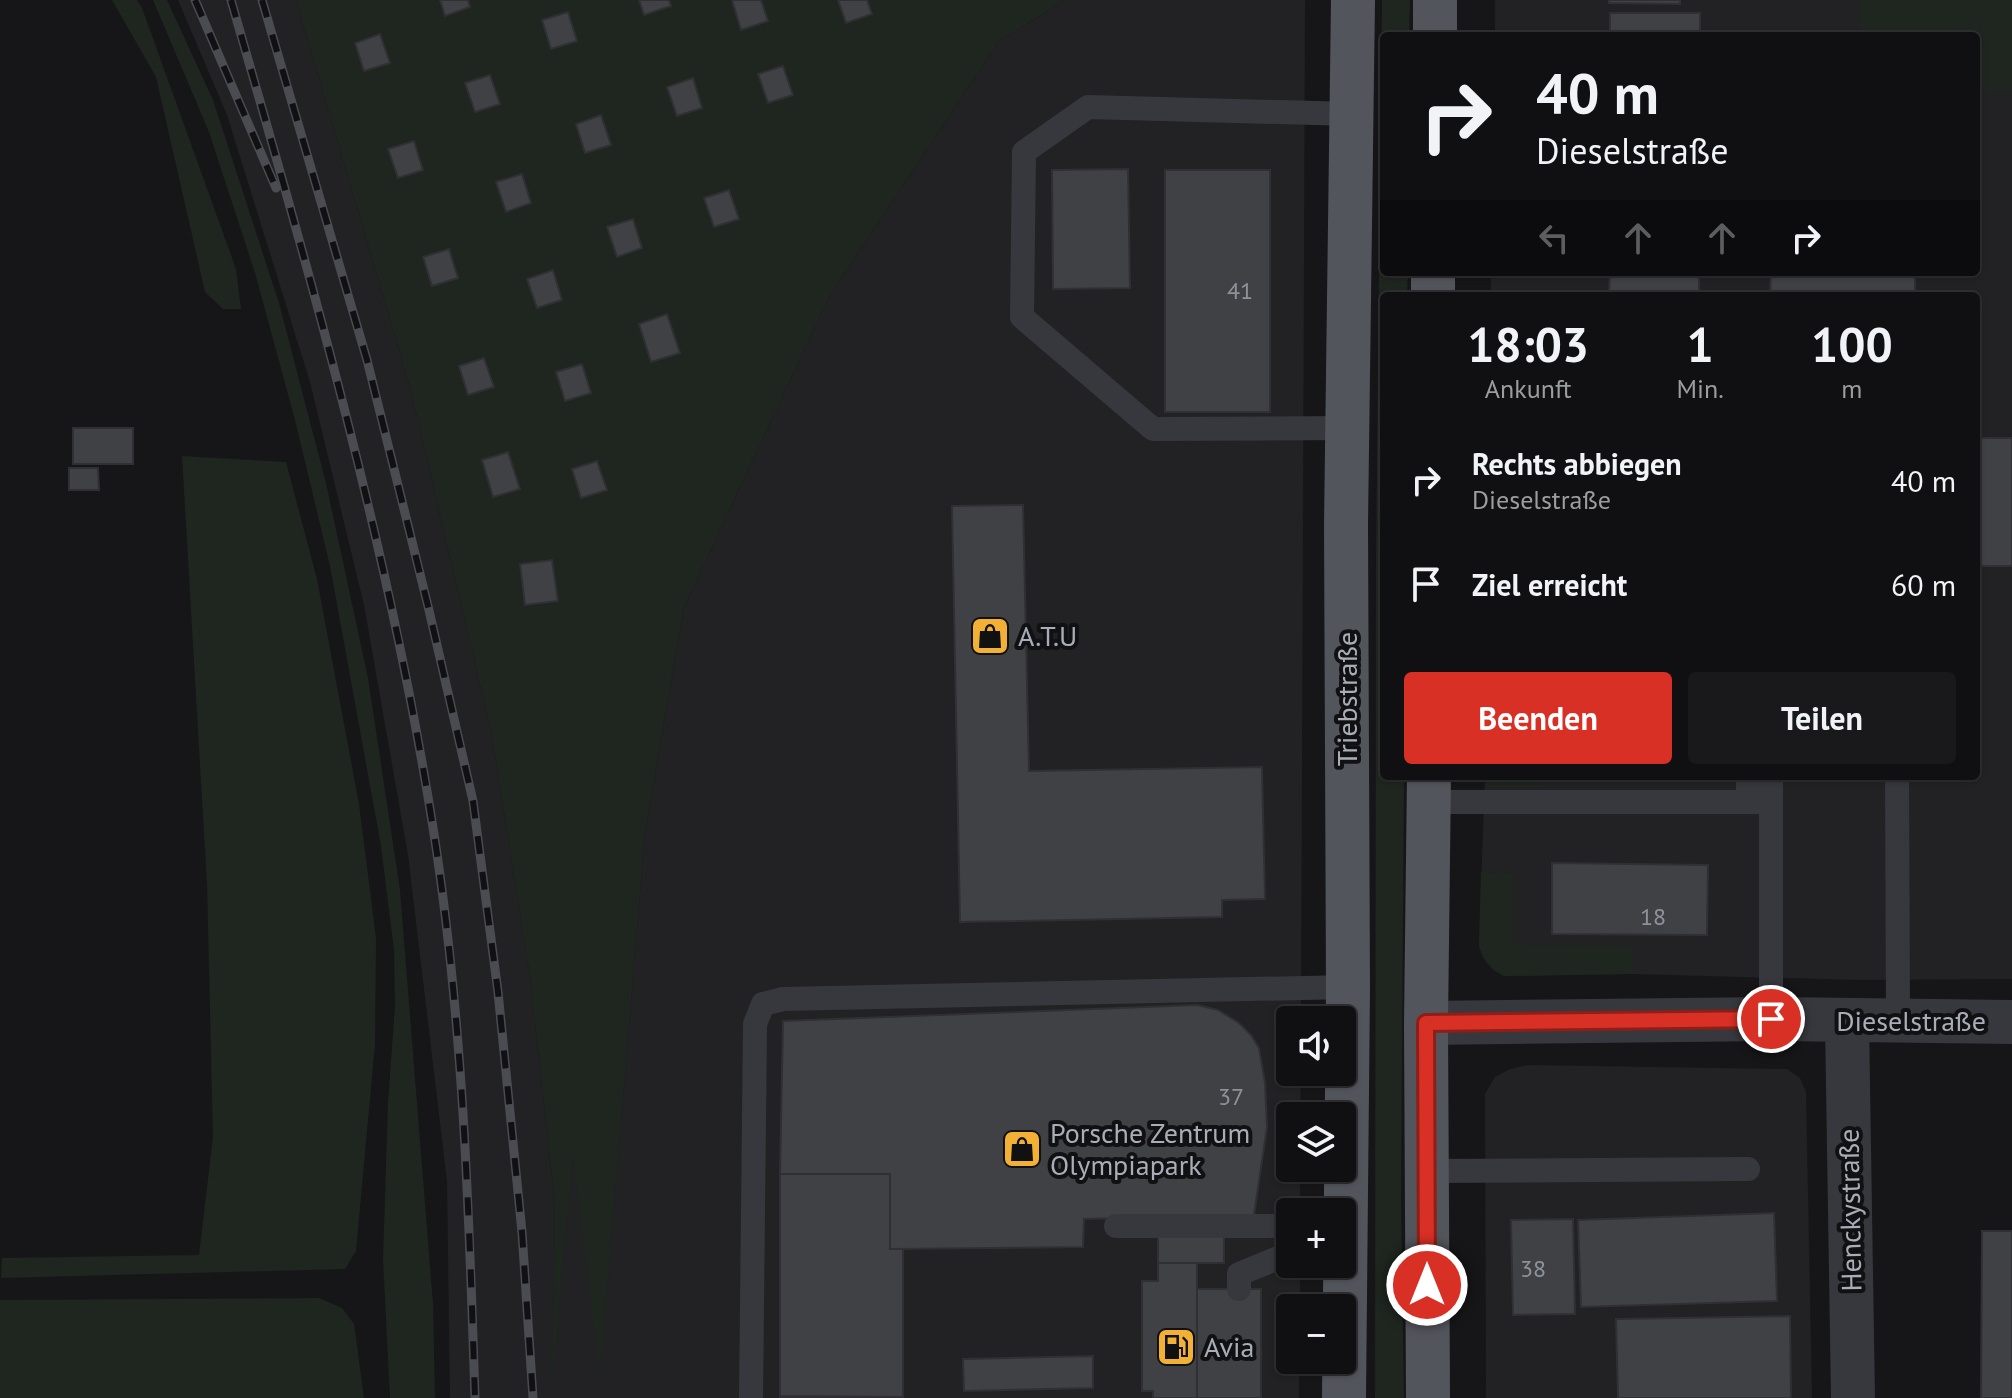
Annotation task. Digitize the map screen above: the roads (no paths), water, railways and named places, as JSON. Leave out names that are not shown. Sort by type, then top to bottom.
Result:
[{"type":"main road","name":"Triebstraße","points":[[1344,1198],[1348,987],[1347,428],[1353,0]]},
{"type":"main road","points":[[1435,0],[1435,32]]},
{"type":"main road","points":[[1428,789],[1428,1398]]},
{"type":"main road","name":"Triebstraße","points":[[1343,1278],[1344,1398]]},
{"type":"street","name":"Dieselstraße","points":[[1426,1023],[1771,1019],[2012,1022]]},
{"type":"street","name":"Henckystraße","points":[[1847,1022],[1853,1398]]},
{"type":"lane","points":[[1347,428],[1153,429],[1022,317],[1024,152],[1088,107],[1351,114]]},
{"type":"lane","points":[[1750,780],[1759,802],[1771,1019]]},
{"type":"lane","points":[[1759,802],[1769,780]]},
{"type":"lane","points":[[1897,780],[1898,1022]]},
{"type":"lane","points":[[1428,789],[1759,802]]},
{"type":"lane","points":[[751,1398],[755,1024],[763,1004],[783,999],[1348,987]]},
{"type":"lane","points":[[1427,1171],[1748,1169]]},
{"type":"lane","points":[[1116,1226],[1276,1226]]},
{"type":"lane","points":[[1239,1289],[1239,1274],[1276,1259]]},
{"type":"railway","points":[[195,0],[276,188]]},
{"type":"railway","points":[[231,0],[346,414],[416,728],[434,834],[452,975],[467,1186],[475,1398]]},
{"type":"railway","points":[[262,0],[367,360],[473,801],[498,992],[522,1232],[533,1398]]},
{"type":"place","name":"A.T.U","points":[[990,636]]},
{"type":"place","name":"Porsche Zentrum Olympiapark","points":[[1022,1149]]},
{"type":"place","name":"Avia","points":[[1176,1347]]}]
